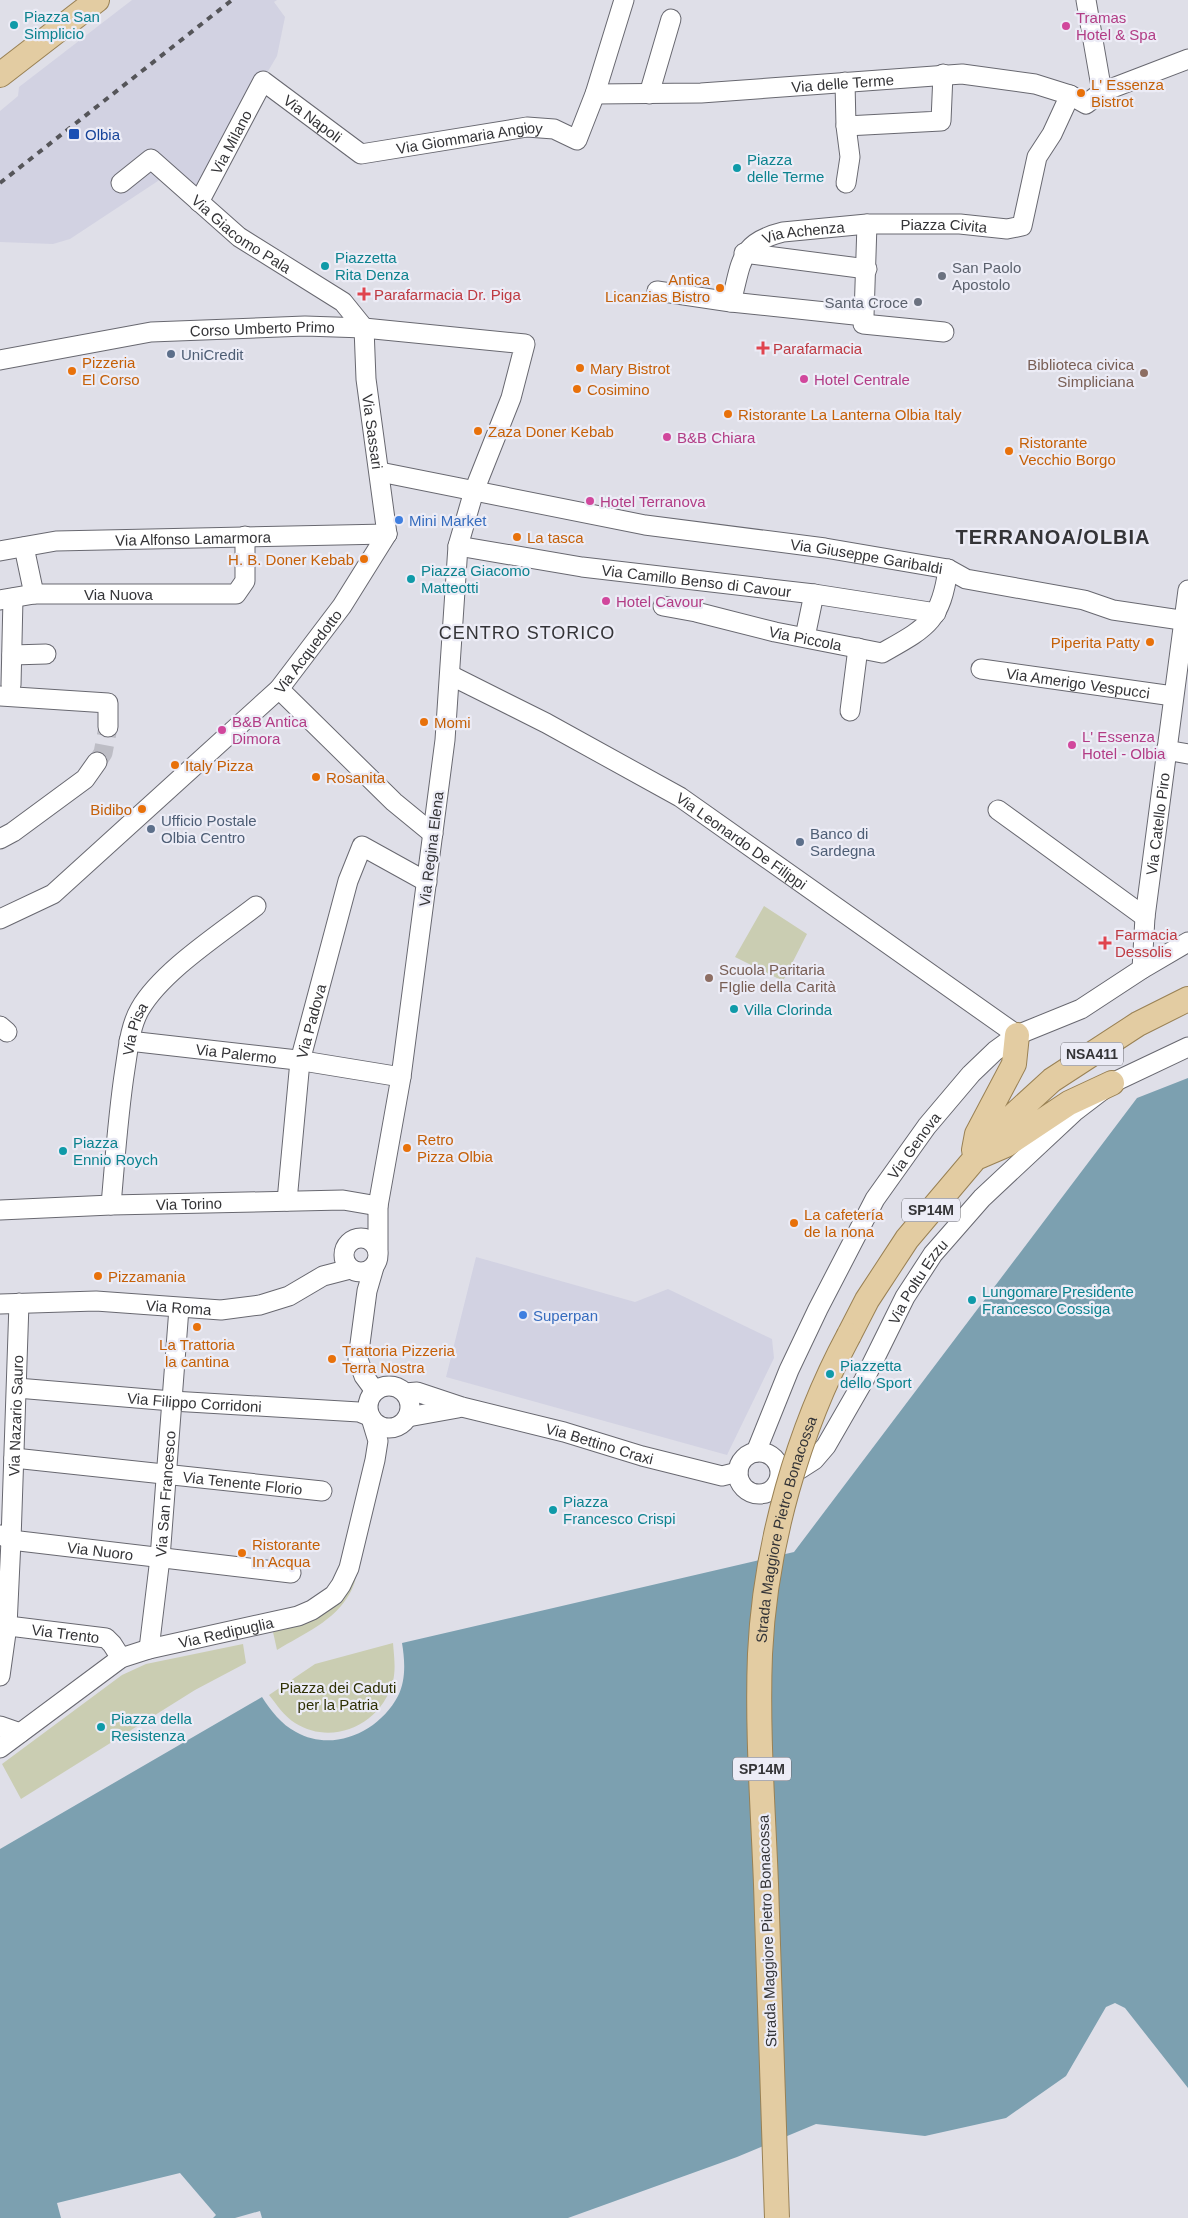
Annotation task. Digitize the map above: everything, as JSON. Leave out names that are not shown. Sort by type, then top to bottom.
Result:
[{"type":"main road","points":[[0,75],[97,0]]},
{"type":"main road","name":"Strada Maggiore Pietro Bonacossa","points":[[777,2218],[761,1753],[760,1654],[769,1579],[782,1508],[801,1442],[832,1366],[867,1300],[897,1254],[972,1159],[1004,1123],[1052,1080],[1138,1024],[1188,999]]},
{"type":"main road","points":[[972,1159],[977,1134],[1014,1064],[1017,1035]]},
{"type":"main road","points":[[972,1159],[1006,1145],[1069,1103],[1112,1084]]},
{"type":"street","points":[[595,94],[624,0]]},
{"type":"street","points":[[1086,0],[1102,92]]},
{"type":"street","points":[[649,94],[671,20]]},
{"type":"street","points":[[1078,100],[1188,59]]},
{"type":"street","points":[[846,126],[941,121],[943,74]]},
{"type":"street","name":"Via delle Terme","points":[[595,94],[701,93],[943,74],[991,76],[1035,84],[1078,100]]},
{"type":"street","name":"Via Napoli","points":[[263,81],[361,154]]},
{"type":"street","name":"Via Milano","points":[[199,202],[263,81]]},
{"type":"street","points":[[845,82],[846,126],[850,157],[846,183]]},
{"type":"street","name":"Via Giommaria Angioy","points":[[361,154],[527,127],[554,129],[577,140],[595,94]]},
{"type":"street","name":"Piazza Civita","points":[[867,224],[960,224],[1007,229],[1022,226],[1037,157],[1078,100]]},
{"type":"street","name":"Via Giacomo Pala","points":[[121,182],[151,159],[239,237],[343,302],[364,328]]},
{"type":"street","points":[[864,320],[867,224]]},
{"type":"street","name":"Via Achenza","points":[[744,253],[758,242],[783,232],[867,224]]},
{"type":"street","points":[[731,302],[744,253],[867,269]]},
{"type":"street","points":[[657,290],[944,332]]},
{"type":"street","name":"Corso Umberto Primo","points":[[0,360],[150,332],[305,326],[364,328],[526,344]]},
{"type":"street","name":"Via Sassari","points":[[364,328],[366,379],[387,534]]},
{"type":"street","name":"Via Regina Elena","points":[[375,1391],[364,1376],[358,1359],[367,1290],[376,1260],[378,1206],[401,1077],[445,740],[458,546],[474,492],[511,398],[526,344]]},
{"type":"street","name":"Via Giuseppe Garibaldi","points":[[380,472],[645,525],[825,548],[948,569],[966,579],[1084,600],[1113,610],[1186,620]]},
{"type":"street","name":"Via Alfonso Lamarmora","points":[[0,551],[56,541],[387,534]]},
{"type":"street","name":"Via Acquedotto","points":[[0,919],[54,894],[161,799],[279,689],[342,606],[387,534]]},
{"type":"street","name":"Via Nuova","points":[[6,599],[34,594],[236,594],[245,581],[245,536]]},
{"type":"street","name":"Via Camillo Benso di Cavour","points":[[458,546],[572,565],[814,594],[936,614]]},
{"type":"street","points":[[24,547],[34,594]]},
{"type":"street","points":[[936,614],[945,588],[948,569]]},
{"type":"street","points":[[696,612],[702,582]]},
{"type":"street","name":"Via Catello Piro","points":[[1142,969],[1145,917],[1173,696],[1186,620],[1188,590]]},
{"type":"street","points":[[805,637],[814,594]]},
{"type":"street","points":[[6,599],[12,654],[6,691],[108,703],[108,727]]},
{"type":"street","name":"Via Piccola","points":[[663,606],[882,653],[919,632],[936,614]]},
{"type":"street","points":[[850,712],[858,648]]},
{"type":"street","points":[[12,654],[46,654]]},
{"type":"street","name":"Via Amerigo Vespucci","points":[[981,669],[1173,696]]},
{"type":"street","name":"Via Leonardo De Filippi","points":[[450,675],[546,723],[680,797],[1017,1035]]},
{"type":"street","points":[[279,689],[394,802],[433,834]]},
{"type":"street","points":[[1166,750],[1188,754]]},
{"type":"street","points":[[0,838],[13,832],[85,779],[97,762]]},
{"type":"street","points":[[998,810],[1145,917]]},
{"type":"street","name":"Via Padova","points":[[287,1201],[300,1061],[348,881],[362,846],[427,882]]},
{"type":"street","name":"Via Pisa","points":[[111,1206],[119,1106],[129,1041],[139,1011],[156,987],[256,906]]},
{"type":"street","name":"Via Genova","points":[[756,1452],[770,1414],[814,1318],[875,1199],[927,1126],[971,1074],[995,1051],[1017,1035],[1081,1009],[1142,969],[1188,942]]},
{"type":"street","name":"Via Palermo","points":[[129,1041],[300,1061],[401,1077]]},
{"type":"street","name":"Via Poltu Ezzu","points":[[780,1474],[800,1469],[814,1460],[826,1446],[864,1380],[905,1297],[933,1254],[988,1193],[1074,1112],[1112,1084],[1188,1047]]},
{"type":"street","name":"Via Torino","points":[[0,1210],[343,1200],[378,1206]]},
{"type":"street","name":"Via Regina Elena","points":[[355,1239],[378,1206]]},
{"type":"street","points":[[353,1270],[369,1271],[376,1260],[376,1247],[370,1240],[363,1238],[349,1242],[344,1254],[346,1264],[362,1279],[367,1290]]},
{"type":"street","name":"Via Roma","points":[[0,1304],[96,1301],[221,1310],[260,1305],[289,1296],[323,1276],[353,1270]]},
{"type":"street","name":"Via Nazario Sauro","points":[[0,1676],[6,1537],[14,1458],[18,1388],[19,1303]]},
{"type":"street","name":"Via San Francesco","points":[[149,1649],[160,1558],[179,1308]]},
{"type":"street","points":[[388,1385],[396,1387],[405,1393],[410,1402],[403,1422],[384,1428],[377,1425],[370,1417],[368,1401],[375,1391],[388,1385]]},
{"type":"street","name":"Via Filippo Corridoni","points":[[18,1388],[172,1401],[360,1412],[370,1417]]},
{"type":"street","name":"Via Bettino Craxi","points":[[405,1393],[417,1392],[462,1407],[564,1432],[642,1456],[722,1476],[738,1472]]},
{"type":"street","name":"Via Bettino Craxi","points":[[403,1422],[462,1407]]},
{"type":"street","points":[[0,1411],[16,1420]]},
{"type":"street","name":"Via Redipuglia","points":[[0,1748],[121,1658],[149,1649],[298,1616],[324,1603],[341,1584],[349,1568],[376,1460],[378,1441],[370,1417]]},
{"type":"street","name":"Via Redipuglia","points":[[376,1460],[382,1448],[403,1422]]},
{"type":"street","points":[[756,1452],[770,1456],[776,1461],[780,1474],[775,1487],[769,1492],[755,1494],[744,1488],[740,1482],[738,1472],[745,1458],[756,1452]]},
{"type":"street","name":"Via Tenente Florio","points":[[14,1458],[322,1491]]},
{"type":"street","name":"Via Nuoro","points":[[6,1537],[160,1558],[291,1573]]},
{"type":"street","name":"Via Trento","points":[[3,1625],[106,1638],[121,1658]]},
{"type":"street","points":[[0,1726],[20,1733]]},
{"type":"shaded area","points":[[132,0],[277,0],[274,2],[285,17],[277,56],[198,190],[161,179],[70,239],[53,244],[0,242],[0,111],[18,96],[19,87]]},
{"type":"shaded area","points":[[476,1257],[635,1302],[668,1289],[772,1339],[774,1358],[727,1455],[446,1377]]},
{"type":"green space","points":[[764,906],[807,934],[783,981],[735,957]]},
{"type":"green space","points":[[359,1563],[352,1590],[344,1603],[318,1626],[277,1650],[273,1632],[301,1624]]},
{"type":"green space","name":"Piazza dei Caduti per la Patria","points":[[393,1643],[394,1676],[387,1696],[367,1720],[354,1727],[340,1732],[325,1733],[310,1730],[291,1720],[269,1695],[315,1664]]},
{"type":"green space","name":"Piazza della Resistenza","points":[[243,1644],[246,1663],[195,1690],[21,1799],[2,1764],[122,1675],[146,1664]]},
{"type":"water","points":[[1188,1078],[1188,2088],[1125,2008],[1115,2003],[1106,2007],[1066,2076],[1006,2118],[925,2136],[816,2124],[737,2157],[568,2218],[262,2218],[260,2211],[235,2218],[213,2218],[216,2215],[180,2173],[57,2203],[61,2218],[0,2218],[0,1849],[262,1697],[281,1721],[296,1732],[310,1738],[340,1739],[367,1729],[390,1709],[401,1690],[404,1670],[402,1643],[794,1552],[1137,1098]]},
{"type":"tunnel","points":[[97,762],[103,753],[108,727]]},
{"type":"railway","points":[[0,183],[232,0]]},
{"type":"place","name":"Piazza San Simplicio","points":[[14,25]]},
{"type":"place","name":"Tramas Hotel & Spa","points":[[1066,26]]},
{"type":"place","name":"L' Essenza Bistrot","points":[[1081,93]]},
{"type":"place","name":"Olbia","points":[[74,134]]},
{"type":"place","name":"Piazza delle Terme","points":[[737,168]]},
{"type":"place","name":"Piazzetta Rita Denza","points":[[325,266]]},
{"type":"place","name":"San Paolo Apostolo","points":[[942,276]]},
{"type":"place","name":"Antica Licanzias Bistro","points":[[720,288]]},
{"type":"place","name":"Parafarmacia Dr. Piga","points":[[364,294]]},
{"type":"place","name":"Santa Croce","points":[[918,302]]},
{"type":"place","name":"Parafarmacia","points":[[763,348]]},
{"type":"place","name":"UniCredit","points":[[171,354]]},
{"type":"place","name":"Mary Bistrot","points":[[580,368]]},
{"type":"place","name":"Pizzeria El Corso","points":[[72,371]]},
{"type":"place","name":"Biblioteca civica Simpliciana","points":[[1144,373]]},
{"type":"place","name":"Hotel Centrale","points":[[804,379]]},
{"type":"place","name":"Cosimino","points":[[577,389]]},
{"type":"place","name":"Ristorante La Lanterna Olbia Italy","points":[[728,414]]},
{"type":"place","name":"Zaza Doner Kebab","points":[[478,431]]},
{"type":"place","name":"B&B Chiara","points":[[667,437]]},
{"type":"place","name":"Ristorante Vecchio Borgo","points":[[1009,451]]},
{"type":"place","name":"Hotel Terranova","points":[[590,501]]},
{"type":"place","name":"Mini Market","points":[[399,520]]},
{"type":"place","name":"La tasca","points":[[517,537]]},
{"type":"place","name":"H. B. Doner Kebab","points":[[364,559]]},
{"type":"place","name":"Piazza Giacomo Matteotti","points":[[411,579]]},
{"type":"place","name":"Hotel Cavour","points":[[606,601]]},
{"type":"place","name":"Piperita Patty","points":[[1150,642]]},
{"type":"place","name":"Momi","points":[[424,722]]},
{"type":"place","name":"B&B Antica Dimora","points":[[222,730]]},
{"type":"place","name":"L' Essenza Hotel - Olbia","points":[[1072,745]]},
{"type":"place","name":"Italy Pizza","points":[[175,765]]},
{"type":"place","name":"Rosanita","points":[[316,777]]},
{"type":"place","name":"Bidibo","points":[[142,809]]},
{"type":"place","name":"Ufficio Postale Olbia Centro","points":[[151,829]]},
{"type":"place","name":"Banco di Sardegna","points":[[800,842]]},
{"type":"place","name":"Farmacia Dessolis","points":[[1105,943]]},
{"type":"place","name":"Scuola Paritaria FIglie della Carità","points":[[709,978]]},
{"type":"place","name":"Villa Clorinda","points":[[734,1009]]},
{"type":"place","name":"Retro Pizza Olbia","points":[[407,1148]]},
{"type":"place","name":"Piazza Ennio Roych","points":[[63,1151]]},
{"type":"place","name":"La cafetería de la nona","points":[[794,1223]]},
{"type":"place","name":"Pizzamania","points":[[98,1276]]},
{"type":"place","name":"Lungomare Presidente Francesco Cossiga","points":[[972,1300]]},
{"type":"place","name":"Superpan","points":[[523,1315]]},
{"type":"place","name":"La Trattoria la cantina","points":[[197,1327]]},
{"type":"place","name":"Trattoria Pizzeria Terra Nostra","points":[[332,1359]]},
{"type":"place","name":"Piazzetta dello Sport","points":[[830,1374]]},
{"type":"place","name":"Piazza Francesco Crispi","points":[[553,1510]]},
{"type":"place","name":"Ristorante In Acqua","points":[[242,1553]]},
{"type":"place","name":"Piazza della Resistenza","points":[[101,1727]]},
{"type":"district","name":"TERRANOA/OLBIA","points":[[1053,537]]},
{"type":"district","name":"CENTRO STORICO","points":[[527,633]]}]
